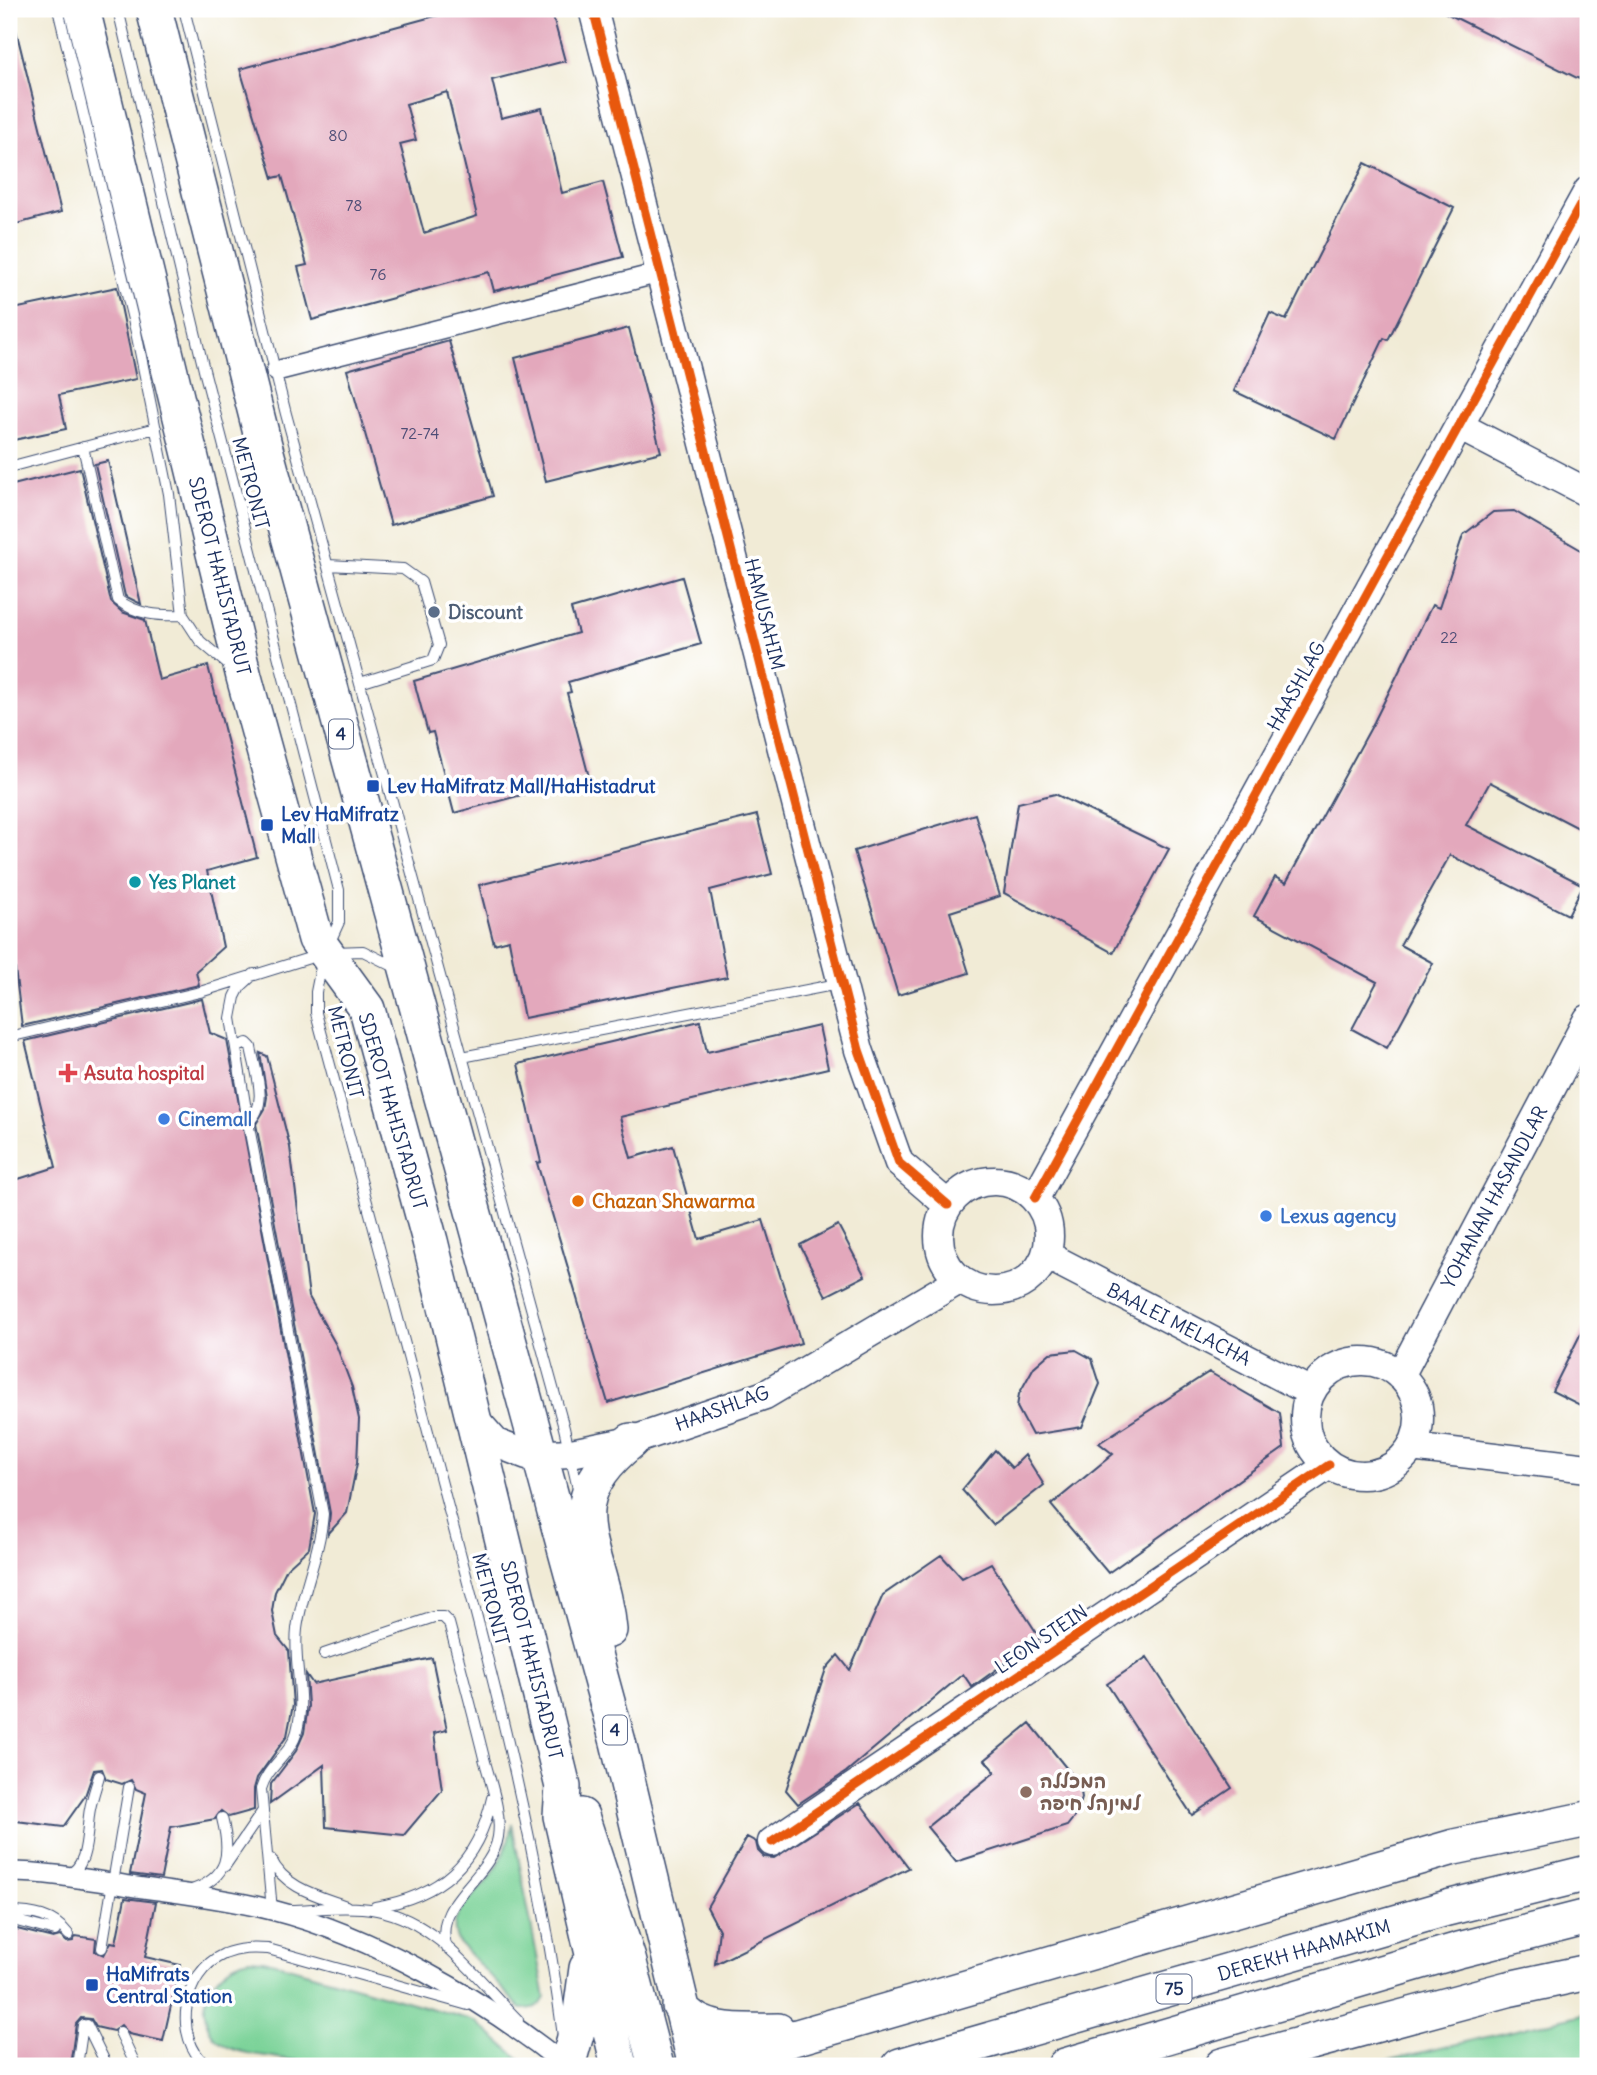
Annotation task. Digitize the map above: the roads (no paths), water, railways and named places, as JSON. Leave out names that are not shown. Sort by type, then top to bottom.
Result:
[{"type":"highway","name":"SDEROT HAHISTADRUT","points":[[82,9],[244,677],[316,939],[345,975],[367,1009],[430,1241],[563,1787],[561,1816],[619,2066]]},
{"type":"highway","name":"4","points":[[154,9],[264,445],[410,983],[555,1455],[618,1742],[696,2066]]},
{"type":"highway","points":[[618,1742],[608,1624],[584,1516],[587,1498],[596,1475],[631,1441]]},
{"type":"highway","points":[[563,1787],[577,1805],[600,1869],[656,2066]]},
{"type":"highway","points":[[696,2066],[1454,1847],[1588,1819]]},
{"type":"highway","name":"DEREKH HAAMAKIM","points":[[900,2066],[1447,1908],[1588,1872]]},
{"type":"highway","name":"75","points":[[1065,2066],[1459,1950],[1588,1917]]},
{"type":"highway","points":[[566,2066],[585,1999],[588,1929]]},
{"type":"highway","points":[[1222,2066],[1508,1989],[1588,1972]]},
{"type":"highway","points":[[680,2006],[695,2020],[726,2029],[783,2031],[824,2027]]},
{"type":"street","name":"HAMUSAHIM","points":[[593,9],[859,1049],[899,1163],[948,1205]]},
{"type":"street","name":"HAASHLAG","points":[[1035,1198],[1588,191]]},
{"type":"street","points":[[276,371],[659,273]]},
{"type":"street","points":[[1459,426],[1588,493]]},
{"type":"street","name":"YOHANAN HASANDLAR","points":[[1400,1376],[1588,1019]]},
{"type":"street","points":[[990,1180],[1022,1187],[1035,1198],[1049,1225],[1046,1255],[1038,1270],[1025,1282],[1009,1290],[992,1292],[974,1288],[959,1280],[948,1268],[938,1236],[948,1205],[959,1192],[990,1180]]},
{"type":"street","name":"BAALEI MELACHA","points":[[1046,1255],[1311,1392]]},
{"type":"street","name":"HAASHLAG","points":[[473,1418],[496,1443],[555,1455],[631,1441],[765,1395],[959,1280]]},
{"type":"street","points":[[1351,1362],[1385,1366],[1400,1376],[1412,1391],[1418,1409],[1418,1428],[1411,1447],[1399,1461],[1383,1471],[1364,1475],[1346,1474],[1329,1465],[1309,1440],[1306,1408],[1311,1392],[1321,1378],[1335,1368],[1351,1362]]},
{"type":"street","points":[[1411,1447],[1588,1468]]},
{"type":"street","name":"LEON STEIN","points":[[772,1842],[1329,1465]]},
{"type":"street","points":[[9,1872],[113,1884],[272,1910],[374,1949],[486,2010],[566,2066]]},
{"type":"lane","points":[[58,9],[113,230],[156,428],[169,494],[183,615],[200,641],[244,677]]},
{"type":"lane","name":"METRONIT","points":[[118,9],[204,370],[339,890],[339,922],[325,953],[317,982],[316,1013],[494,1684],[555,1971],[566,2066]]},
{"type":"lane","points":[[184,9],[286,414],[463,1057],[555,1455],[584,1516]]},
{"type":"lane","points":[[264,445],[286,414]]},
{"type":"lane","points":[[9,467],[156,428]]},
{"type":"lane","points":[[83,447],[118,600],[131,610],[165,616],[183,615]]},
{"type":"lane","points":[[328,565],[403,569],[421,582],[439,645],[433,660],[360,683]]},
{"type":"lane","points":[[9,1037],[200,992],[325,953],[350,950],[375,955],[394,966],[410,983]]},
{"type":"lane","points":[[254,974],[240,987],[233,1003],[231,1018],[248,1122],[323,1514],[319,1548],[303,1597],[297,1633],[302,1702],[297,1733],[264,1780],[262,1812],[269,1853],[272,1910],[367,1909],[416,1923],[448,1950],[519,2022],[528,2037]]},
{"type":"lane","points":[[463,1057],[842,983]]},
{"type":"lane","points":[[237,1046],[247,1043],[251,1046],[260,1101],[258,1113],[248,1122]]},
{"type":"lane","points":[[324,1654],[434,1617],[446,1619],[493,1794],[499,1830],[495,1848],[483,1870],[446,1916],[443,1931],[448,1950]]},
{"type":"lane","points":[[59,1877],[72,1873],[82,1857],[90,1808],[99,1776]]},
{"type":"lane","points":[[102,1948],[129,1787]]},
{"type":"lane","points":[[367,1909],[421,1894],[450,1876],[468,1857],[482,1834],[493,1794]]},
{"type":"lane","points":[[181,1894],[210,1884],[262,1812]]},
{"type":"lane","points":[[221,1871],[227,1848],[222,1818]]},
{"type":"lane","points":[[269,1853],[281,1874],[297,1886],[353,1908]]},
{"type":"lane","points":[[9,1912],[43,1916],[57,1922],[69,1935]]},
{"type":"lane","points":[[9,1919],[26,1921],[55,1931]]},
{"type":"lane","points":[[207,2066],[193,2052],[186,2023],[187,2003],[194,1983],[206,1967],[222,1955],[243,1948],[268,1949],[486,2010]]},
{"type":"lane","points":[[77,2066],[85,2025],[107,2066]]},
{"type":"lane","points":[[120,2032],[136,2066]]},
{"type":"place","name":"Discount","points":[[434,612]]},
{"type":"place","name":"Lev HaMifratz Mall/HaHistadrut","points":[[373,786]]},
{"type":"place","name":"Lev HaMifratz Mall","points":[[267,825]]},
{"type":"place","name":"Yes Planet","points":[[135,882]]},
{"type":"place","name":"Asuta hospital","points":[[68,1073]]},
{"type":"place","name":"Cinemall","points":[[164,1119]]},
{"type":"place","name":"Chazan Shawarma","points":[[578,1201]]},
{"type":"place","name":"Lexus agency","points":[[1266,1216]]},
{"type":"place","name":"המכללה למינהל חיפה","points":[[1026,1792]]},
{"type":"place","name":"HaMifrats Central Station","points":[[92,1985]]}]
